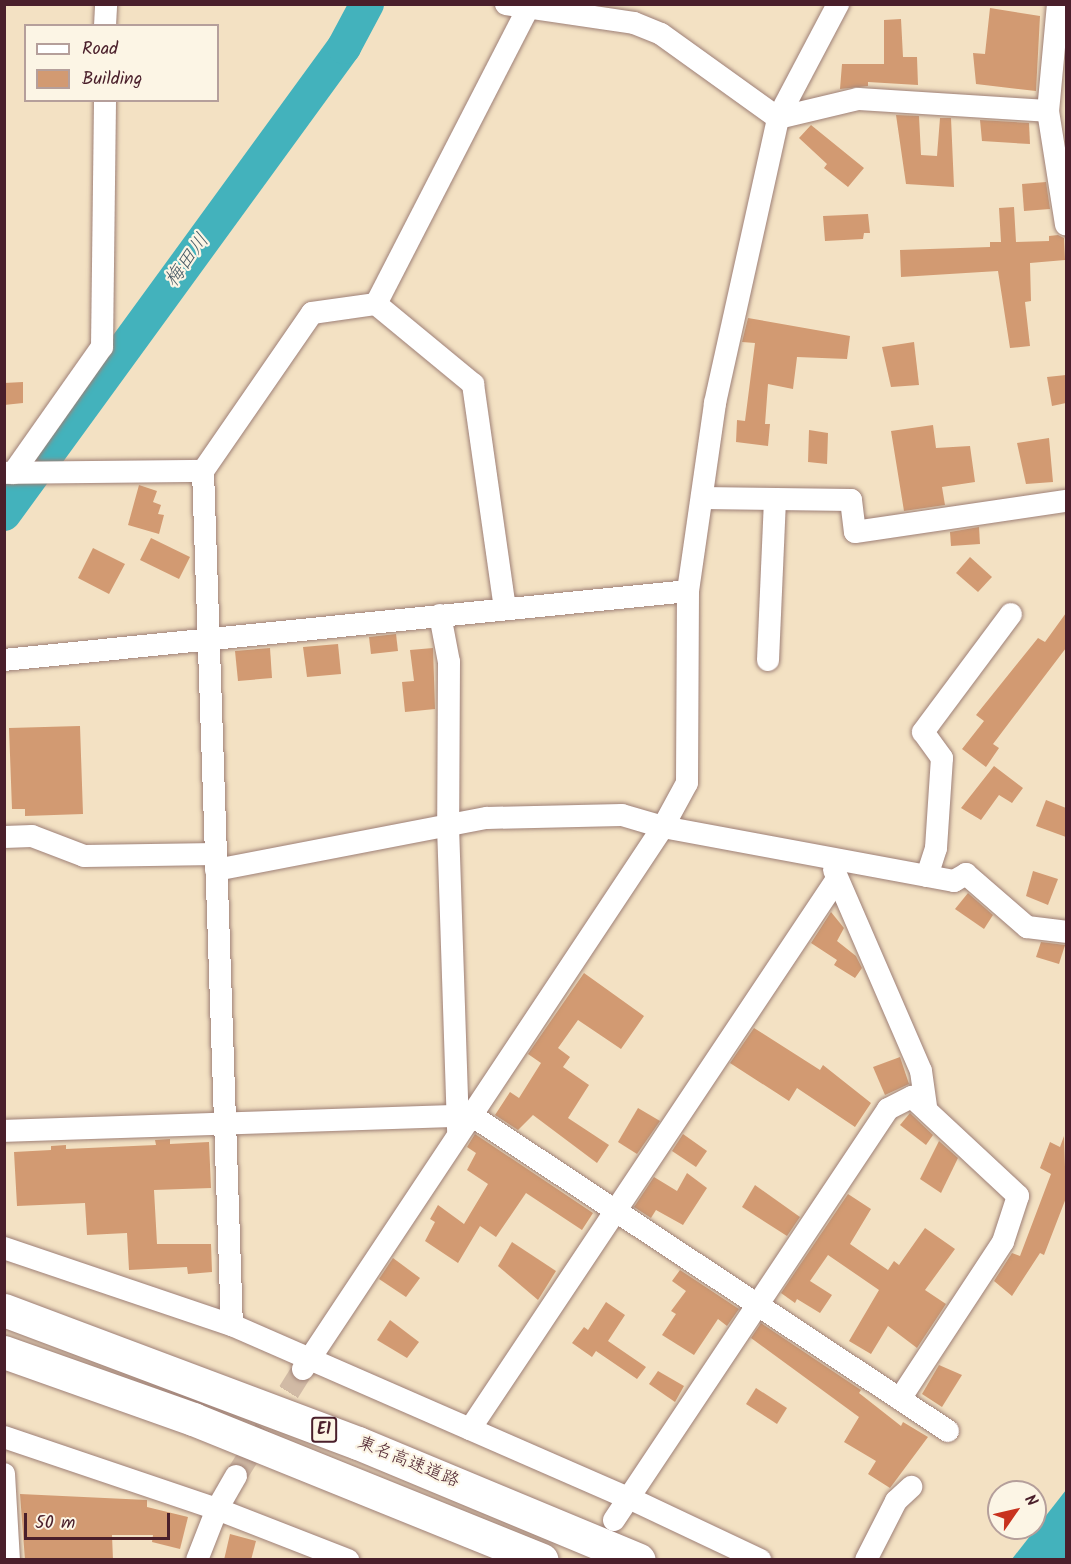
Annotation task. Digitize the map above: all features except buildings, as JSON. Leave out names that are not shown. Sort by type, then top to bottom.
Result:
[{"type":"highway","name":"東名高速道路","points":[[4,1310],[337,1434],[639,1560]]},
{"type":"highway","name":"東名高速道路","points":[[4,1352],[193,1419],[542,1560]]},
{"type":"highway","points":[[4,1373],[193,1419]]},
{"type":"street","points":[[105,24],[106,4]]},
{"type":"street","points":[[506,4],[634,23],[661,34],[778,118],[858,99],[1048,111]]},
{"type":"street","points":[[305,1364],[462,1121],[663,827],[687,783],[688,591],[715,403],[778,118],[838,4]]},
{"type":"street","points":[[1058,4],[1048,111],[1066,225]]},
{"type":"street","points":[[376,304],[529,6]]},
{"type":"street","points":[[9,473],[102,347],[105,102]]},
{"type":"street","points":[[232,1325],[203,471],[312,313],[376,304],[472,384],[505,608]]},
{"type":"street","points":[[9,473],[203,471]]},
{"type":"street","points":[[702,498],[851,500],[855,532],[1066,501]]},
{"type":"street","points":[[768,660],[775,499]]},
{"type":"street","points":[[4,660],[688,591]]},
{"type":"street","points":[[927,876],[936,848],[942,758],[923,732],[1011,614]]},
{"type":"street","points":[[440,615],[449,662],[448,826],[462,1121]]},
{"type":"street","points":[[4,837],[32,836],[84,856],[216,862],[487,818],[622,815],[663,827],[954,881],[966,874],[1027,927],[1066,932]]},
{"type":"street","points":[[828,858],[921,1071],[926,1108]]},
{"type":"street","points":[[470,1429],[837,879]]},
{"type":"street","points":[[614,1520],[632,1499],[888,1109],[912,1096],[1018,1196],[1002,1242],[900,1399]]},
{"type":"street","points":[[4,1131],[224,1122],[462,1121],[615,1211],[948,1431]]},
{"type":"street","points":[[4,1248],[232,1325],[305,1364],[470,1429],[632,1499],[760,1560]]},
{"type":"street","points":[[4,1437],[217,1509],[348,1560]]},
{"type":"street","points":[[4,1474],[9,1560]]},
{"type":"street","points":[[197,1560],[217,1509],[236,1476]]},
{"type":"street","points":[[866,1560],[896,1501],[911,1487]]},
{"type":"water","points":[[1066,1490],[1066,1559],[1012,1559],[1027,1540],[1047,1540],[1047,1514]]},
{"type":"waterway","name":"梅田川","points":[[4,514],[344,47],[367,4]]},
{"type":"tunnel","points":[[236,1476],[303,1369]]}]
